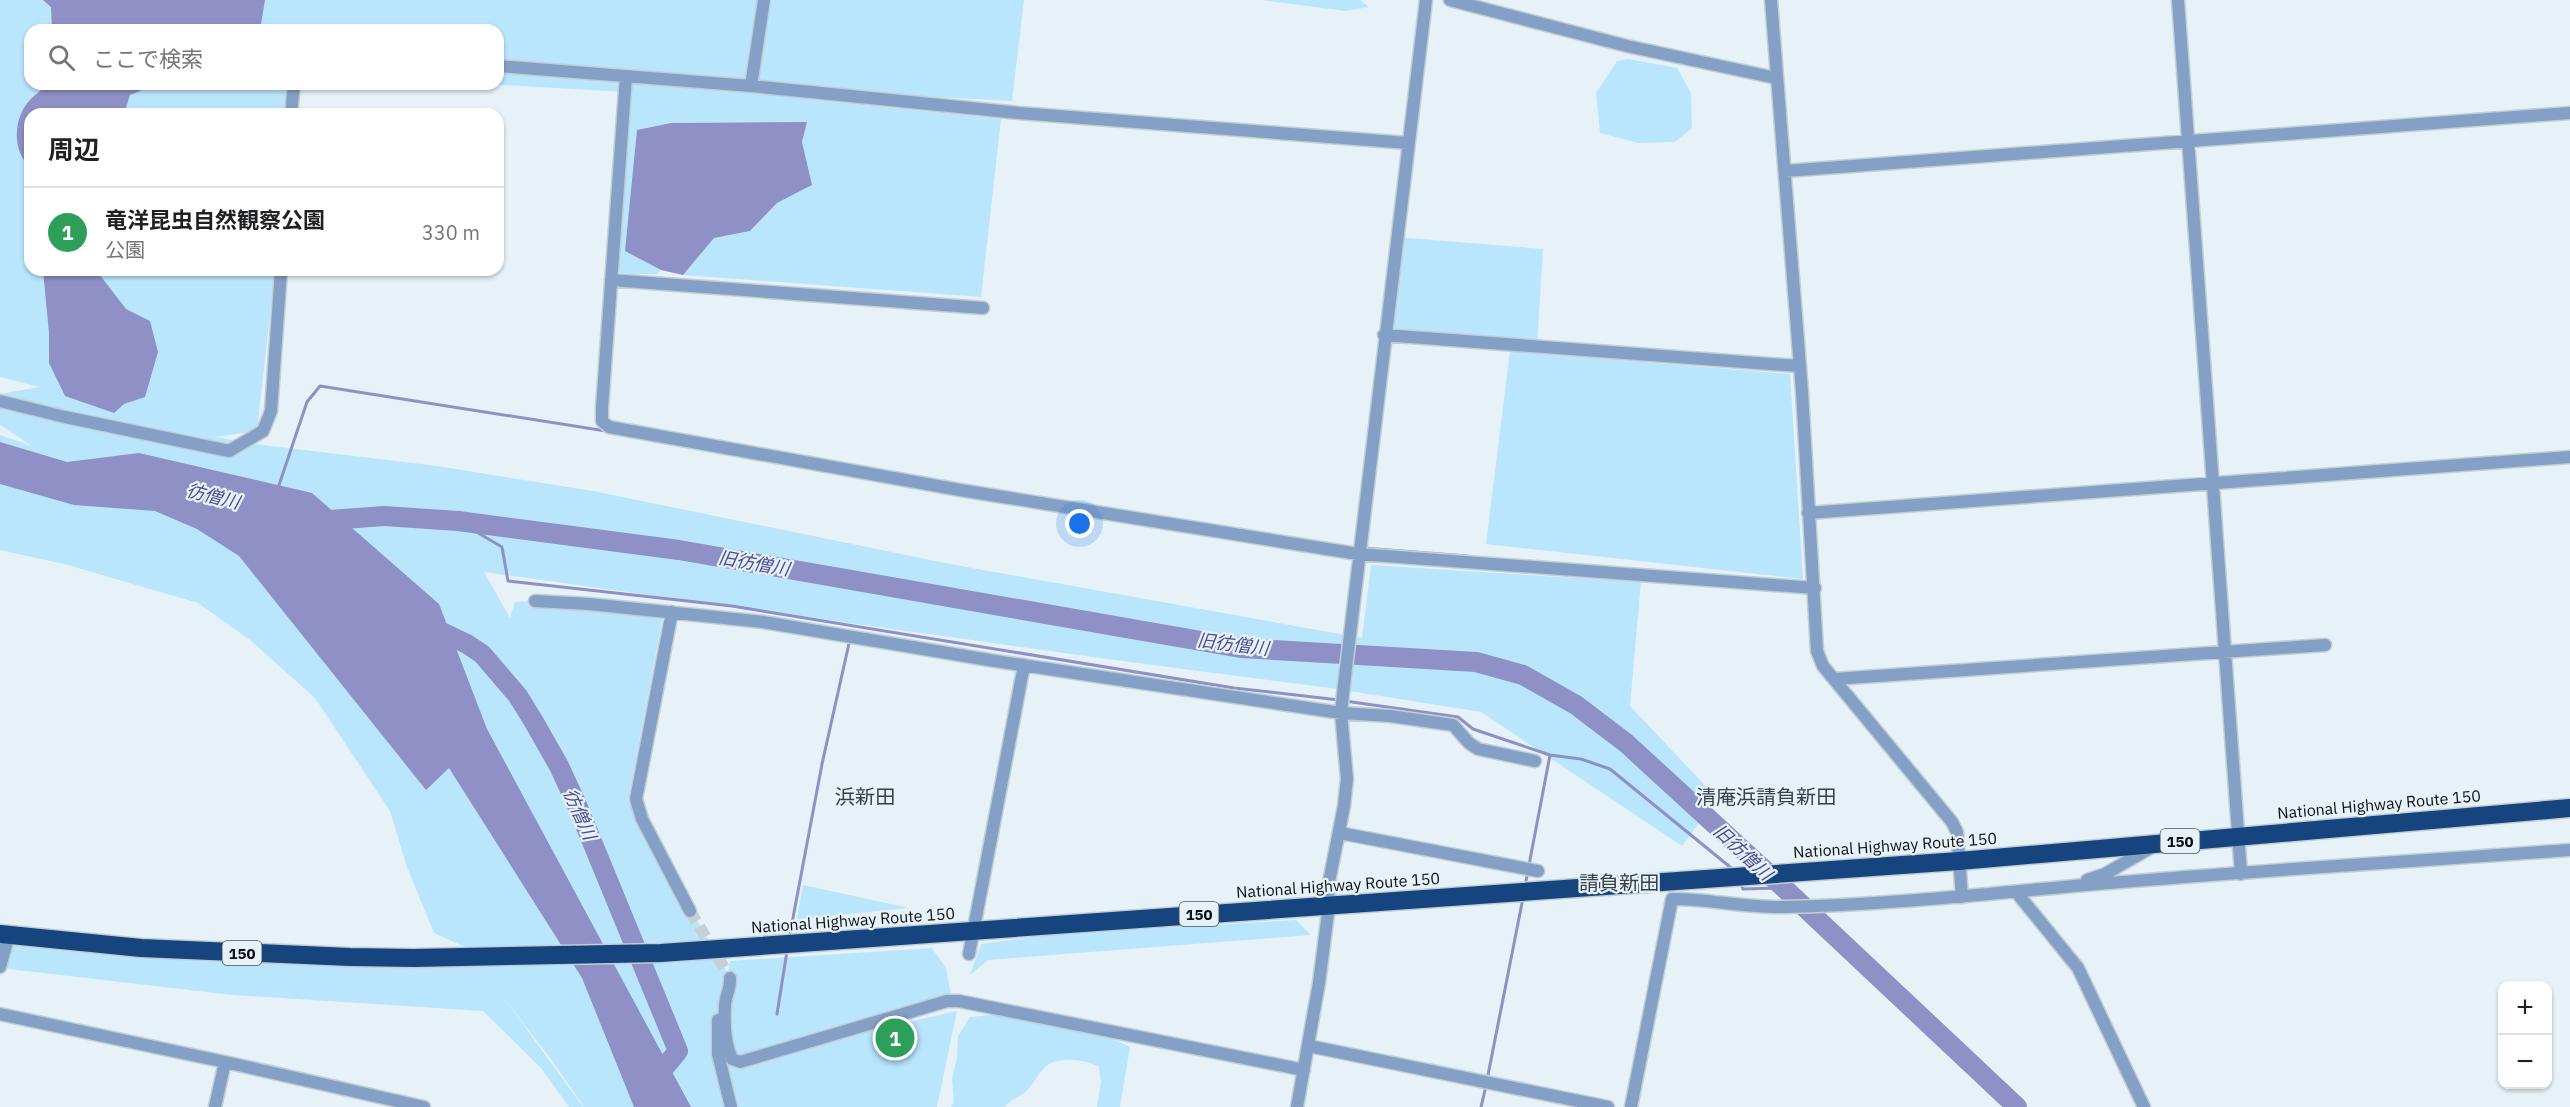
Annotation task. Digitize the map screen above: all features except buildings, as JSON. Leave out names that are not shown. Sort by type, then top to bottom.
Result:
[{"type":"highway","name":"National Highway Route 150","points":[[4,935],[119,946],[403,958],[661,953],[1959,861],[2570,808]]},
{"type":"street","points":[[751,86],[764,0]]},
{"type":"street","points":[[1297,1107],[1309,1046],[1329,904],[1328,887],[1344,806],[1347,779],[1341,713],[1384,335],[1426,0]]},
{"type":"street","points":[[1450,0],[1627,46],[1776,78]]},
{"type":"street","points":[[1772,0],[1815,588],[1817,651],[1823,666],[1952,822],[1957,832],[1962,897]]},
{"type":"street","points":[[2178,0],[2241,873]]},
{"type":"street","points":[[504,66],[751,86],[1019,113],[1408,143]]},
{"type":"street","points":[[626,76],[602,408],[602,421],[609,427],[960,490],[1358,554],[1815,588]]},
{"type":"street","points":[[292,108],[293,90]]},
{"type":"street","points":[[1785,171],[2570,113]]},
{"type":"street","points":[[0,401],[229,451],[257,436],[268,422],[271,411],[281,276]]},
{"type":"street","points":[[611,280],[983,308]]},
{"type":"street","points":[[1384,335],[1798,366]]},
{"type":"street","points":[[1808,513],[2214,481],[2570,457]]},
{"type":"street","points":[[535,601],[764,622],[1024,665],[1341,713],[1390,716],[1453,725],[1469,743],[1478,748],[1535,761]]},
{"type":"street","points":[[672,612],[636,799],[642,819],[690,911]]},
{"type":"street","points":[[1834,679],[2325,645]]},
{"type":"street","points":[[969,954],[1024,665]]},
{"type":"street","points":[[1340,833],[1538,871]]},
{"type":"street","points":[[2060,888],[2105,874],[2161,842]]},
{"type":"street","points":[[1631,1107],[1672,900],[1692,899],[1754,908],[1823,906],[2570,850]]},
{"type":"street","points":[[2017,893],[2078,968],[2144,1107]]},
{"type":"street","points":[[0,967],[4,935]]},
{"type":"street","points":[[731,1107],[718,1054],[717,1000],[730,985],[725,1004],[727,1042],[732,1059],[740,1062],[947,1001],[959,1001],[1304,1070]]},
{"type":"street","points":[[0,1014],[424,1107]]},
{"type":"street","points":[[1309,1046],[1608,1107]]},
{"type":"street","points":[[215,1107],[225,1062]]},
{"type":"shaded area","points":[[0,0],[1024,0],[1012,101],[718,86],[813,100],[1001,119],[981,297],[683,275],[714,238],[750,231],[777,203],[811,186],[802,142],[807,122],[671,123],[638,130],[626,251],[661,270],[657,274],[616,274],[625,92],[504,85],[504,24],[24,24],[24,90],[298,90],[296,108],[24,108],[24,276],[274,276],[257,431],[216,437],[254,444],[437,466],[593,491],[950,564],[1362,638],[1371,565],[1641,582],[1630,706],[1717,798],[1682,846],[1481,712],[1330,688],[484,572],[510,618],[515,602],[535,601],[663,616],[628,800],[728,974],[730,961],[932,948],[946,968],[952,1001],[735,1061],[957,1011],[937,1107],[584,1107],[504,998],[583,1107],[569,1107],[541,1068],[483,1011],[233,995],[0,968],[0,941],[286,965],[481,967],[465,947],[434,933],[407,867],[390,811],[315,698],[250,640],[198,603],[68,565],[0,550],[0,435],[32,446],[0,425],[0,394],[39,387],[0,377]]},
{"type":"shaded area","points":[[1261,0],[1360,0],[1369,7],[1346,11]]},
{"type":"shaded area","points":[[1628,59],[1677,68],[1691,93],[1692,128],[1675,142],[1639,143],[1600,133],[1596,93],[1617,61]]},
{"type":"shaded area","points":[[1396,237],[1543,249],[1537,346],[1384,335]]},
{"type":"shaded area","points":[[1510,351],[1790,374],[1803,579],[1486,544]]},
{"type":"shaded area","points":[[803,885],[909,908],[797,919]]},
{"type":"shaded area","points":[[1296,920],[1311,935],[988,960],[970,975],[981,944],[1049,935]]},
{"type":"shaded area","points":[[1002,1014],[1085,1026],[1130,1047],[1120,1107],[1097,1107],[1101,1081],[1099,1067],[1087,1062],[1064,1060],[1045,1067],[1027,1090],[1005,1107],[951,1107],[954,1103],[952,1078],[957,1058],[958,1036],[970,1017]]},
{"type":"water","points":[[43,0],[265,0],[261,24],[52,24],[51,7]]},
{"type":"water","points":[[41,90],[142,90],[130,95],[126,108],[24,108]]},
{"type":"water","points":[[24,108],[24,160],[17,135]]},
{"type":"water","points":[[807,122],[802,142],[812,185],[777,203],[750,231],[714,238],[683,275],[661,270],[625,251],[637,130],[671,123]]},
{"type":"water","points":[[44,276],[101,276],[126,309],[150,321],[158,352],[145,397],[124,404],[114,413],[65,396],[49,363],[49,333]]},
{"type":"water","points":[[0,442],[67,462],[139,453],[312,493],[439,604],[487,729],[691,1107],[634,1107],[582,978],[449,768],[426,790],[239,556],[197,529],[155,511],[74,505],[0,484]]},
{"type":"waterway","points":[[278,488],[307,402],[320,386],[606,431]]},
{"type":"waterway","name":"旧彷僧川","points":[[317,521],[384,516],[458,521],[679,550],[1241,648],[1476,662],[1523,675],[1576,705],[1626,743],[2017,1107]]},
{"type":"waterway","points":[[458,521],[502,547],[508,581],[732,606],[1234,688],[1339,700]]},
{"type":"waterway","points":[[1363,548],[1467,556]]},
{"type":"waterway","name":"彷僧川","points":[[429,626],[467,644],[482,654],[518,696],[559,766],[678,1051],[653,1081]]},
{"type":"waterway","points":[[789,939],[822,764],[850,639]]},
{"type":"waterway","points":[[1345,701],[1458,717],[1473,729],[1550,755],[1581,759],[1610,769],[1735,871]]},
{"type":"waterway","points":[[1529,865],[1550,755]]},
{"type":"waterway","points":[[1525,886],[1528,871]]},
{"type":"waterway","points":[[1740,882],[1743,889],[1784,888]]},
{"type":"waterway","points":[[1487,1080],[1523,898]]},
{"type":"waterway","points":[[777,1014],[787,951]]},
{"type":"waterway","points":[[1481,1107],[1486,1086]]},
{"type":"tunnel","points":[[690,911],[730,978]]},
{"type":"place","name":"竜洋昆虫自然観察公園","points":[[895,1038]]},
{"type":"district","name":"浜新田","points":[[865,796]]},
{"type":"district","name":"清庵浜請負新田","points":[[1766,796]]},
{"type":"district","name":"請負新田","points":[[1619,882]]}]
